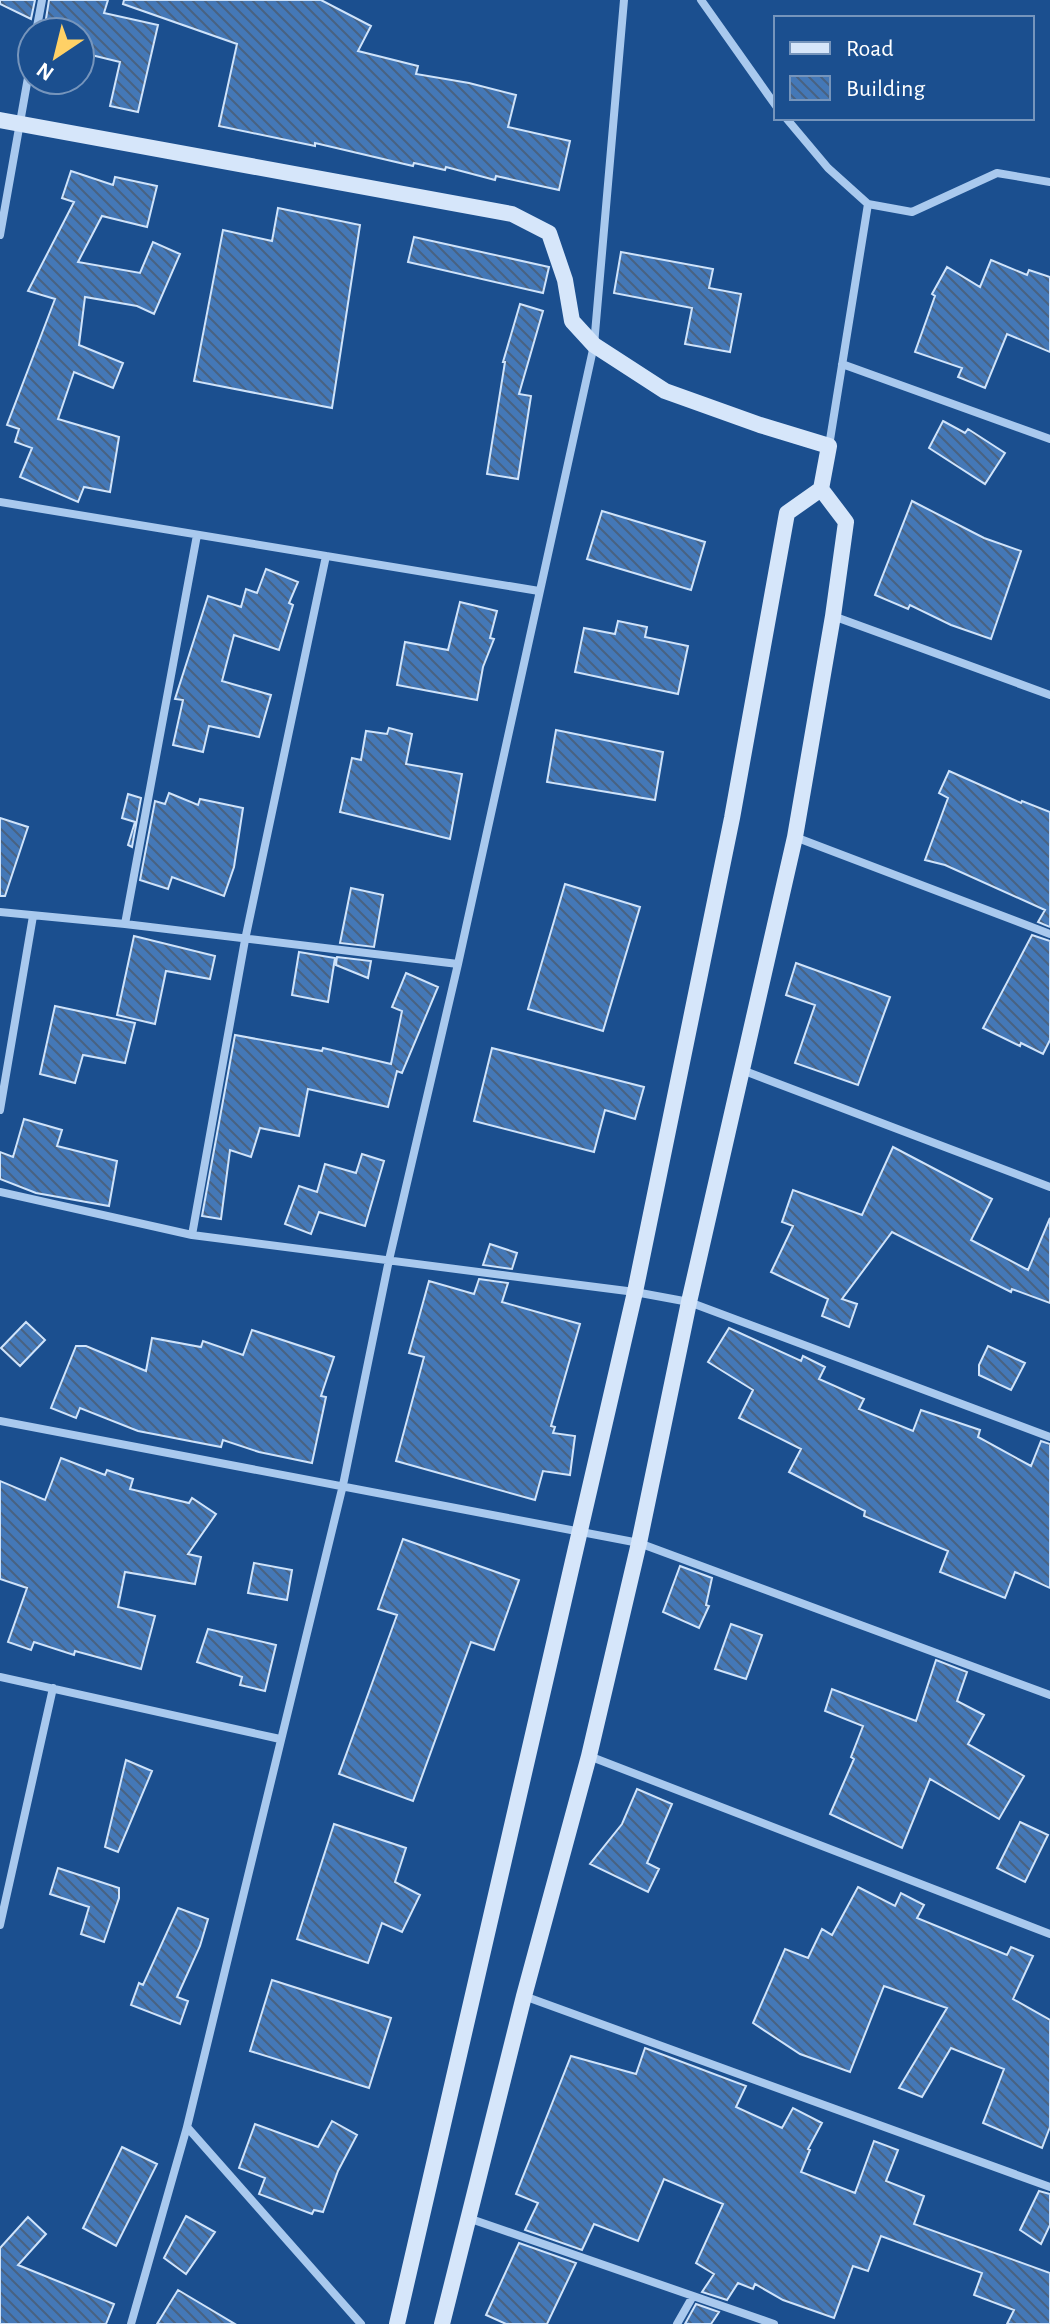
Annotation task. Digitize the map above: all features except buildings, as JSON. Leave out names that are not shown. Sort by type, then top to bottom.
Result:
[{"type":"street","points":[[131,2324],[187,2127],[343,1485],[389,1260],[458,964],[594,345],[624,0]]},
{"type":"street","points":[[701,0],[774,103]]},
{"type":"street","points":[[0,235],[25,96]]},
{"type":"street","points":[[0,120],[512,214],[549,233],[565,280],[572,321],[594,345],[665,391],[829,446]]},
{"type":"street","points":[[788,120],[828,168],[868,204],[912,212],[997,173],[1050,182]]},
{"type":"street","points":[[397,2324],[635,1292],[732,818],[787,513],[821,489],[868,204]]},
{"type":"street","points":[[842,364],[1050,439]]},
{"type":"street","points":[[442,2324],[524,1996],[589,1756],[795,837],[846,522],[821,489]]},
{"type":"street","points":[[0,502],[539,591]]},
{"type":"street","points":[[125,924],[197,535]]},
{"type":"street","points":[[192,1235],[245,940],[326,556]]},
{"type":"street","points":[[833,616],[1050,695]]},
{"type":"street","points":[[795,837],[1050,934]]},
{"type":"street","points":[[0,912],[458,964]]},
{"type":"street","points":[[0,1110],[33,916]]},
{"type":"street","points":[[742,1070],[1050,1187]]},
{"type":"street","points":[[0,1192],[192,1235],[635,1292],[689,1302],[1050,1437]]},
{"type":"street","points":[[0,1421],[639,1543],[1050,1695]]},
{"type":"street","points":[[0,1677],[280,1739]]},
{"type":"street","points":[[0,1925],[3,1899],[53,1688]]},
{"type":"street","points":[[589,1756],[1050,1934]]},
{"type":"street","points":[[524,1996],[1050,2187]]},
{"type":"street","points":[[187,2127],[361,2324]]},
{"type":"street","points":[[467,2218],[774,2324]]},
{"type":"street","points":[[677,2324],[693,2296]]}]
